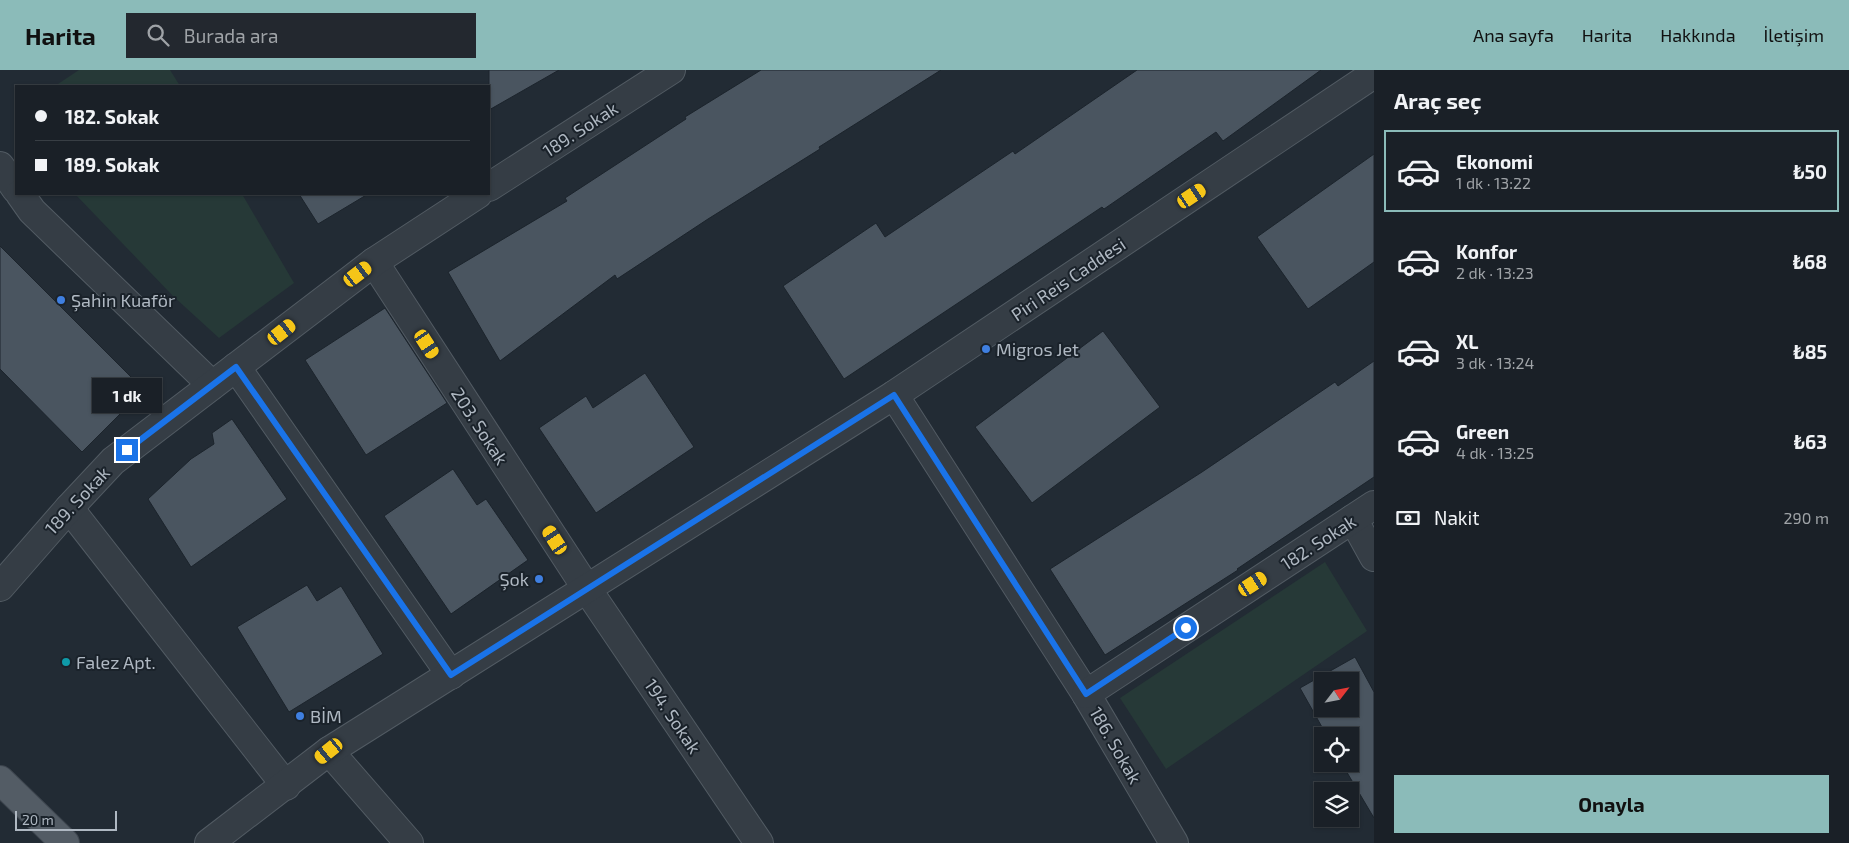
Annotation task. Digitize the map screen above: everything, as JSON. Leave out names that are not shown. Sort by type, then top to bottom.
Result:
[{"type":"main road","points":[[0,780],[65,843]]},
{"type":"street","name":"189. Sokak","points":[[490,186],[671,70]]},
{"type":"street","name":"Piri Reis Caddesi","points":[[209,843],[286,786],[329,751],[894,395],[1374,74]]},
{"type":"street","points":[[0,166],[15,188]]},
{"type":"street","points":[[21,195],[32,211],[212,385]]},
{"type":"street","name":"189. Sokak","points":[[0,587],[113,461],[374,262],[476,195]]},
{"type":"street","name":"203. Sokak","points":[[374,262],[587,589]]},
{"type":"street","points":[[236,367],[451,675]]},
{"type":"street","name":"186. Sokak","points":[[894,395],[1086,694],[1174,843]]},
{"type":"street","points":[[69,508],[286,786]]},
{"type":"street","points":[[1363,512],[1374,557]]},
{"type":"street","name":"182. Sokak","points":[[1086,694],[1363,512]]},
{"type":"street","name":"194. Sokak","points":[[587,589],[759,843]]},
{"type":"street","points":[[329,751],[408,843]]},
{"type":"green space","points":[[79,70],[170,70],[179,85],[56,85]]},
{"type":"green space","points":[[76,195],[243,195],[294,283],[219,338],[173,296]]},
{"type":"green space","points":[[1325,562],[1367,631],[1166,769],[1120,698]]},
{"type":"building","points":[[489,70],[559,70],[490,109]]},
{"type":"building","points":[[761,70],[941,70],[617,279],[615,275],[500,361],[448,272],[567,201],[565,198],[686,119],[685,117]]},
{"type":"building","points":[[1137,70],[1321,70],[1223,141],[1216,132],[1104,209],[1102,207],[844,379],[783,286],[876,223],[885,237],[1013,151],[1015,154]]},
{"type":"building","points":[[1374,154],[1374,262],[1308,309],[1257,237]]},
{"type":"building","points":[[300,195],[366,195],[318,224]]},
{"type":"building","points":[[0,246],[144,390],[82,452],[0,369]]},
{"type":"building","points":[[385,308],[447,403],[366,455],[305,360]]},
{"type":"building","points":[[1103,331],[1160,407],[1032,503],[975,427]]},
{"type":"building","points":[[1374,361],[1374,477],[1238,570],[1105,655],[1050,569],[1202,472],[1335,382],[1338,386]]},
{"type":"building","points":[[645,373],[694,447],[596,513],[539,428],[586,396],[593,408]]},
{"type":"building","points":[[232,419],[287,499],[191,567],[148,499],[191,459],[214,444],[212,433]]},
{"type":"building","points":[[453,469],[477,505],[486,499],[528,560],[451,614],[384,516]]},
{"type":"building","points":[[307,585],[317,601],[341,586],[383,654],[289,712],[237,627]]},
{"type":"building","points":[[1355,657],[1374,692],[1374,818],[1359,793],[1359,782],[1353,782],[1347,772],[1359,772],[1359,727],[1322,727],[1317,718],[1359,718],[1359,672],[1328,672]]},
{"type":"building","points":[[1314,680],[1314,713],[1300,688]]},
{"type":"place","name":"Şahin Kuaför","points":[[61,300]]},
{"type":"place","name":"Migros Jet","points":[[986,349]]},
{"type":"place","name":"Şok","points":[[539,579]]},
{"type":"place","name":"Falez Apt.","points":[[66,662]]},
{"type":"place","name":"BİM","points":[[300,716]]},
{"type":"route","points":[[127,450],[236,367],[451,675],[894,395],[1086,694],[1186,628]]}]
